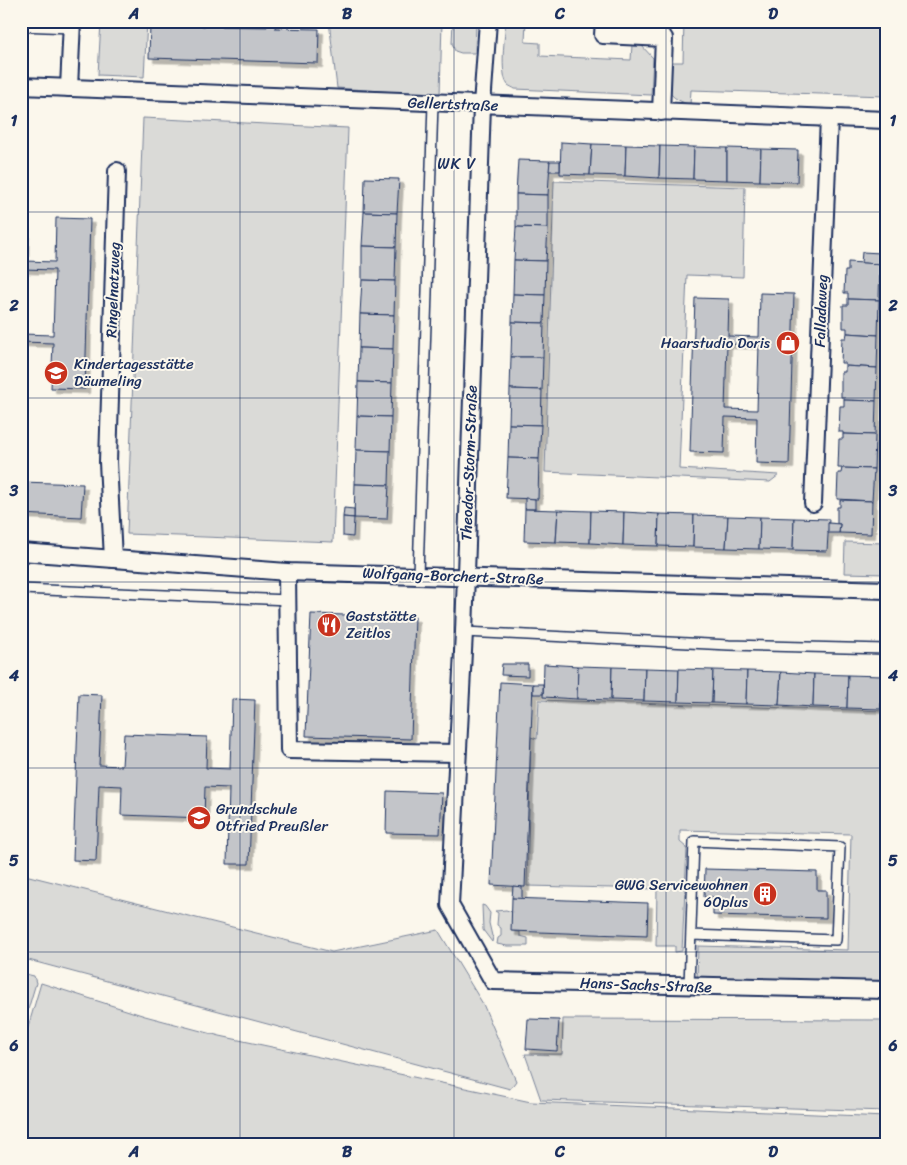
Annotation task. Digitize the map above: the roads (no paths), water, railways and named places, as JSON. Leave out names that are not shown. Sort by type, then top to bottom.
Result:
[{"type":"street","name":"Theodor-Storm-Straße","points":[[450,905],[464,632],[482,105],[488,21]]},
{"type":"street","points":[[604,21],[603,35],[664,38],[661,112]]},
{"type":"street","points":[[69,88],[72,25]]},
{"type":"street","name":"Gellertstraße","points":[[21,86],[886,120]]},
{"type":"street","name":"Falladaweg","points":[[813,504],[830,118]]},
{"type":"street","name":"Ringelnatzweg","points":[[113,559],[108,462],[117,171]]},
{"type":"street","name":"Wolfgang-Borchert-Straße","points":[[21,552],[287,572],[886,590]]},
{"type":"street","points":[[287,572],[289,750],[457,753]]},
{"type":"street","name":"Hans-Sachs-Straße","points":[[450,905],[493,981],[886,990]]},
{"type":"lane","points":[[21,26],[72,25]]},
{"type":"lane","points":[[418,575],[433,103]]},
{"type":"lane","points":[[21,589],[288,600]]},
{"type":"lane","points":[[464,632],[729,645],[886,649]]},
{"type":"lane","points":[[689,986],[694,841],[840,847],[836,940],[691,934]]},
{"type":"place","name":"Haarstudio Doris","points":[[788,343]]},
{"type":"place","name":"Kindertagesstätte Däumeling","points":[[56,373]]},
{"type":"place","name":"Gaststätte Zeitlos","points":[[329,625]]},
{"type":"place","name":"Grundschule Otfried Preußler","points":[[199,818]]},
{"type":"place","name":"GWG Servicewohnen 60plus","points":[[765,894]]},
{"type":"district","name":"WK V","points":[[457,163]]}]
